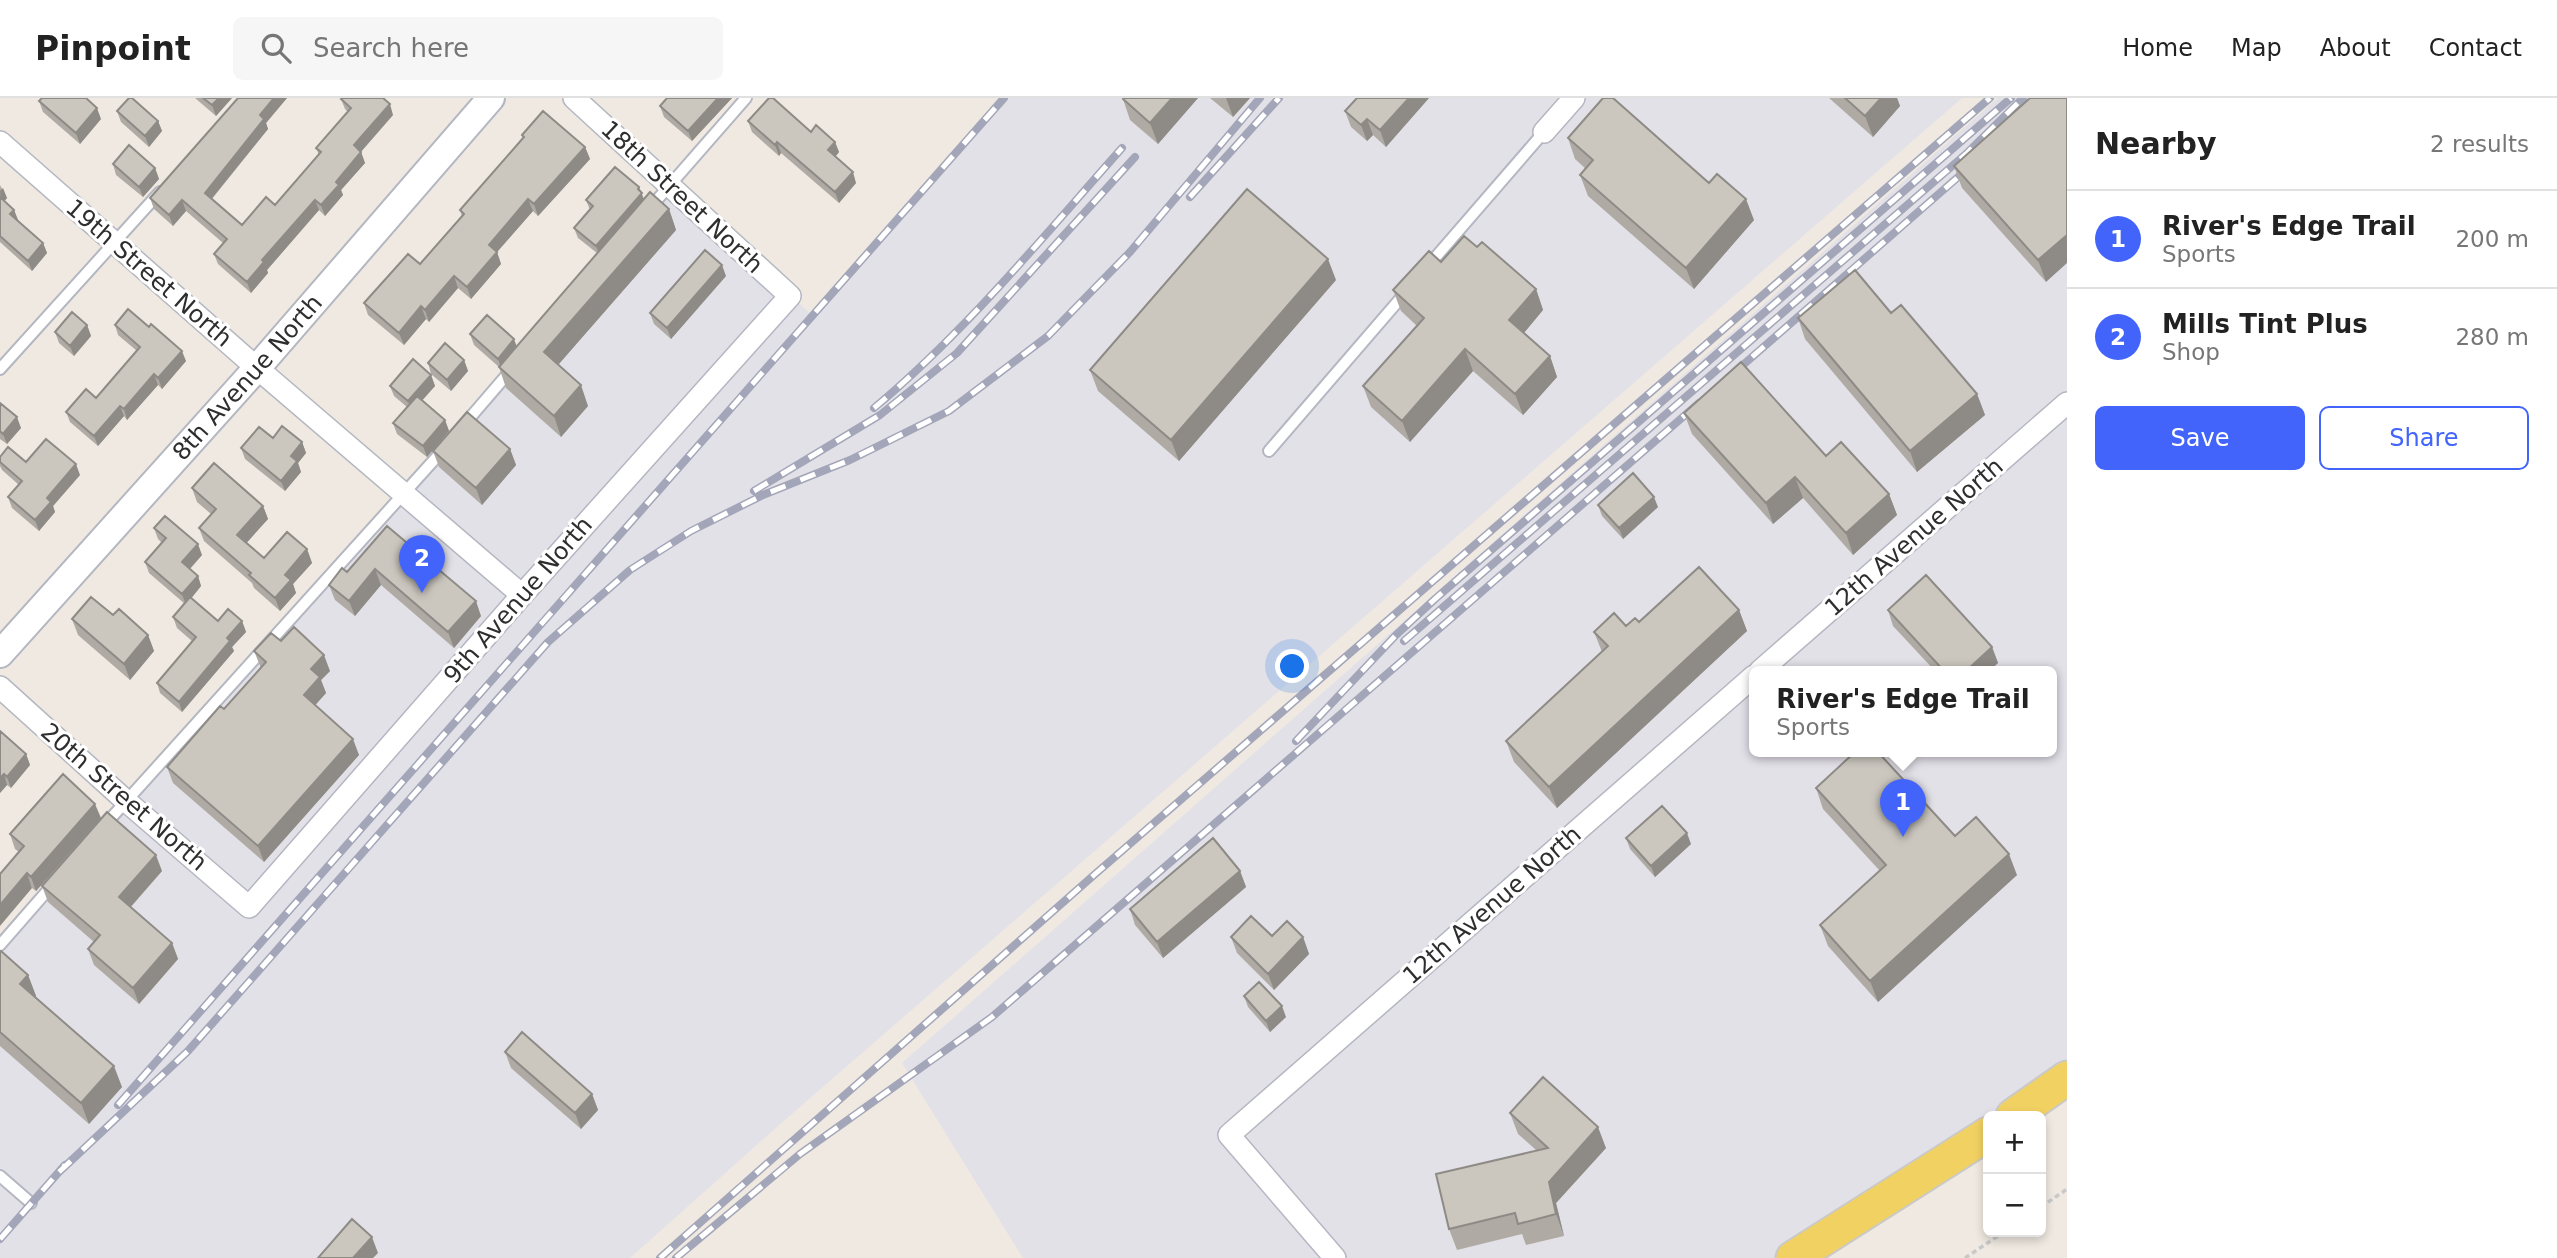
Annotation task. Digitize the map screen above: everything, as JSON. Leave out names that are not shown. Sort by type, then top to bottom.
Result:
[{"type":"main road","points":[[2020,1111],[2067,1078]]},
{"type":"main road","points":[[1793,1258],[1983,1137]]},
{"type":"street","name":"8th Avenue North","points":[[0,654],[257,369],[491,98]]},
{"type":"street","name":"18th Street North","points":[[574,98],[790,296]]},
{"type":"street","points":[[1544,132],[1574,98]]},
{"type":"street","name":"19th Street North","points":[[0,142],[257,369],[522,595]]},
{"type":"street","name":"9th Avenue North","points":[[249,907],[522,595],[790,296]]},
{"type":"street","name":"12th Avenue North","points":[[1766,666],[2067,402]]},
{"type":"street","name":"12th Avenue North","points":[[1335,1258],[1229,1135],[1749,680]]},
{"type":"street","name":"20th Street North","points":[[0,687],[249,907]]},
{"type":"lane","points":[[643,216],[747,98]]},
{"type":"lane","points":[[1422,273],[1544,132]]},
{"type":"lane","points":[[0,369],[169,181]]},
{"type":"lane","points":[[1269,452],[1413,284]]},
{"type":"lane","points":[[458,432],[520,360]]},
{"type":"lane","points":[[90,842],[449,442]]},
{"type":"lane","points":[[0,945],[63,873]]},
{"type":"lane","points":[[0,1176],[31,1203]]},
{"type":"path","points":[[2046,1204],[2067,1189]]},
{"type":"path","points":[[1965,1258],[1996,1237]]},
{"type":"shaded area","points":[[1004,98],[1962,98],[778,1126],[630,1258],[0,1258],[0,945],[405,494],[670,185],[812,315]]},
{"type":"shaded area","points":[[1998,98],[2067,98],[2067,1078],[2020,1111],[1983,1111],[1983,1137],[1792,1258],[1023,1258],[902,1063]]},
{"type":"building","points":[[42,98],[86,98],[97,108],[76,133],[39,101]]},
{"type":"building","points":[[129,98],[158,121],[145,136],[117,111]]},
{"type":"building","points":[[203,98],[219,98],[212,105]]},
{"type":"building","points":[[238,98],[274,98],[260,115],[264,119],[205,193],[242,225],[266,197],[275,205],[321,152],[316,148],[351,108],[342,98],[383,98],[390,104],[354,145],[361,152],[336,182],[339,185],[321,205],[315,200],[262,260],[264,262],[247,282],[214,254],[227,239],[182,200],[169,215],[150,198]]},
{"type":"building","points":[[667,98],[718,98],[688,131],[660,106]]},
{"type":"building","points":[[769,98],[773,98],[811,132],[816,125],[835,142],[828,150],[853,172],[835,192],[748,121]]},
{"type":"building","points":[[1124,98],[1172,98],[1150,123]]},
{"type":"building","points":[[1357,98],[1409,98],[1380,130],[1367,119],[1361,125],[1345,111]]},
{"type":"building","points":[[1603,98],[1613,98],[1709,183],[1717,174],[1746,199],[1686,268],[1580,175],[1593,160],[1568,138]]},
{"type":"building","points":[[1845,98],[1881,98],[1865,116]]},
{"type":"building","points":[[2030,98],[2067,98],[2067,235],[2038,260],[1954,166]]},
{"type":"building","points":[[543,111],[585,147],[534,204],[528,199],[489,245],[497,252],[467,287],[454,276],[425,310],[421,306],[399,333],[364,303],[408,254],[420,264],[464,214],[460,210],[524,137],[522,135]]},
{"type":"building","points":[[129,145],[155,168],[139,187],[113,164]]},
{"type":"building","points":[[615,167],[639,187],[642,193],[596,246],[574,228],[593,206],[586,200]]},
{"type":"building","points":[[1247,189],[1328,259],[1171,440],[1090,370]]},
{"type":"building","points":[[650,192],[669,209],[544,352],[581,385],[554,416],[499,367]]},
{"type":"building","points":[[0,197],[14,210],[10,214],[43,243],[28,261],[0,236]]},
{"type":"building","points":[[1464,236],[1477,247],[1482,242],[1536,289],[1509,320],[1550,356],[1515,394],[1465,349],[1402,421],[1363,386],[1424,318],[1393,290],[1429,251],[1441,262]]},
{"type":"building","points":[[705,250],[722,265],[667,328],[650,313]]},
{"type":"building","points":[[1855,270],[1891,313],[1901,305],[1977,394],[1910,451],[1798,318]]},
{"type":"building","points":[[128,309],[149,327],[151,324],[182,351],[158,378],[154,374],[124,409],[120,406],[94,436],[66,412],[86,389],[96,398],[140,347],[115,325]]},
{"type":"building","points":[[72,312],[87,325],[70,346],[55,332]]},
{"type":"building","points":[[487,315],[514,339],[498,359],[470,334]]},
{"type":"building","points":[[445,343],[464,360],[447,380],[428,363]]},
{"type":"building","points":[[413,359],[431,375],[408,401],[390,386]]},
{"type":"building","points":[[1741,362],[1826,456],[1841,442],[1889,494],[1846,533],[1795,477],[1766,503],[1684,413]]},
{"type":"building","points":[[417,396],[445,420],[423,446],[393,423]]},
{"type":"building","points":[[0,403],[17,417],[3,434],[0,431]]},
{"type":"building","points":[[467,412],[510,449],[476,488],[433,451]]},
{"type":"building","points":[[282,426],[302,442],[291,456],[297,461],[281,481],[241,448],[259,427],[273,438]]},
{"type":"building","points":[[46,439],[76,464],[47,498],[51,502],[35,520],[8,497],[22,481],[0,462],[0,457],[8,447],[26,462]]},
{"type":"building","points":[[214,463],[263,506],[237,535],[264,558],[287,532],[307,549],[285,575],[291,580],[275,598],[249,575],[251,573],[199,528],[216,509],[192,488]]},
{"type":"building","points":[[1633,473],[1654,497],[1619,528],[1598,505]]},
{"type":"building","points":[[165,516],[198,544],[182,562],[198,576],[182,594],[145,562],[166,538],[154,528]]},
{"type":"building","points":[[387,526],[476,601],[448,632],[375,569],[349,601],[329,585],[342,568],[347,572]]},
{"type":"building","points":[[1699,567],[1739,610],[1549,787],[1506,741],[1608,646],[1594,632],[1614,613],[1626,626],[1635,618],[1639,622]]},
{"type":"building","points":[[1926,575],[1992,647],[1971,666],[1939,666],[1888,610]]},
{"type":"building","points":[[91,597],[113,615],[119,609],[148,635],[124,664],[72,619]]},
{"type":"building","points":[[190,597],[218,621],[228,609],[242,621],[227,638],[230,641],[179,702],[157,683],[196,637],[173,617]]},
{"type":"building","points":[[294,627],[324,655],[311,669],[320,677],[304,695],[353,739],[258,846],[167,767],[220,706],[224,709],[266,662],[254,651],[271,633],[281,641]]},
{"type":"building","points":[[0,731],[26,754],[7,777],[4,774],[0,778]]},
{"type":"building","points":[[1850,757],[1883,757],[1955,836],[1976,817],[2009,854],[1870,981],[1820,925],[1886,865],[1816,788]]},
{"type":"building","points":[[63,774],[95,804],[31,877],[27,873],[0,905],[0,874],[24,846],[10,834]]},
{"type":"building","points":[[1662,806],[1687,833],[1651,866],[1626,838]]},
{"type":"building","points":[[107,812],[156,855],[119,897],[172,943],[133,988],[88,949],[100,935],[42,886]]},
{"type":"building","points":[[1213,838],[1240,871],[1157,942],[1130,909]]},
{"type":"building","points":[[1251,916],[1272,936],[1287,921],[1303,937],[1268,974],[1231,937]]},
{"type":"building","points":[[1,951],[28,975],[20,984],[114,1066],[81,1103],[0,1032]]},
{"type":"building","points":[[1259,982],[1282,1006],[1266,1021],[1244,996]]},
{"type":"building","points":[[522,1032],[592,1094],[575,1113],[505,1052]]},
{"type":"building","points":[[1543,1077],[1598,1127],[1549,1182],[1556,1214],[1518,1224],[1515,1213],[1449,1229],[1436,1174],[1548,1148],[1510,1113]]},
{"type":"building","points":[[352,1219],[372,1237],[353,1258],[318,1258]]},
{"type":"railway","points":[[118,1105],[1004,98]]},
{"type":"railway","points":[[59,1172],[188,1051],[548,642],[630,570],[691,531],[763,495],[850,460],[949,411],[1048,336],[1130,252],[1260,98]]},
{"type":"railway","points":[[1190,197],[1279,98]]},
{"type":"railway","points":[[660,1258],[1094,875],[1990,98]]},
{"type":"railway","points":[[1296,741],[1396,635],[1435,599],[2011,98]]},
{"type":"railway","points":[[1404,641],[1966,154],[2023,98]]},
{"type":"railway","points":[[874,408],[972,316],[1122,148]]},
{"type":"railway","points":[[754,491],[880,415],[957,353],[1135,157]]},
{"type":"railway","points":[[1728,378],[1973,164]]},
{"type":"railway","points":[[676,1258],[800,1154],[992,1017],[1699,403]]},
{"type":"railway","points":[[0,1239],[65,1165]]},
{"type":"place","name":"Mills Tint Plus","points":[[422,593]]},
{"type":"place","name":"River's Edge Trail","points":[[1903,837]]}]
